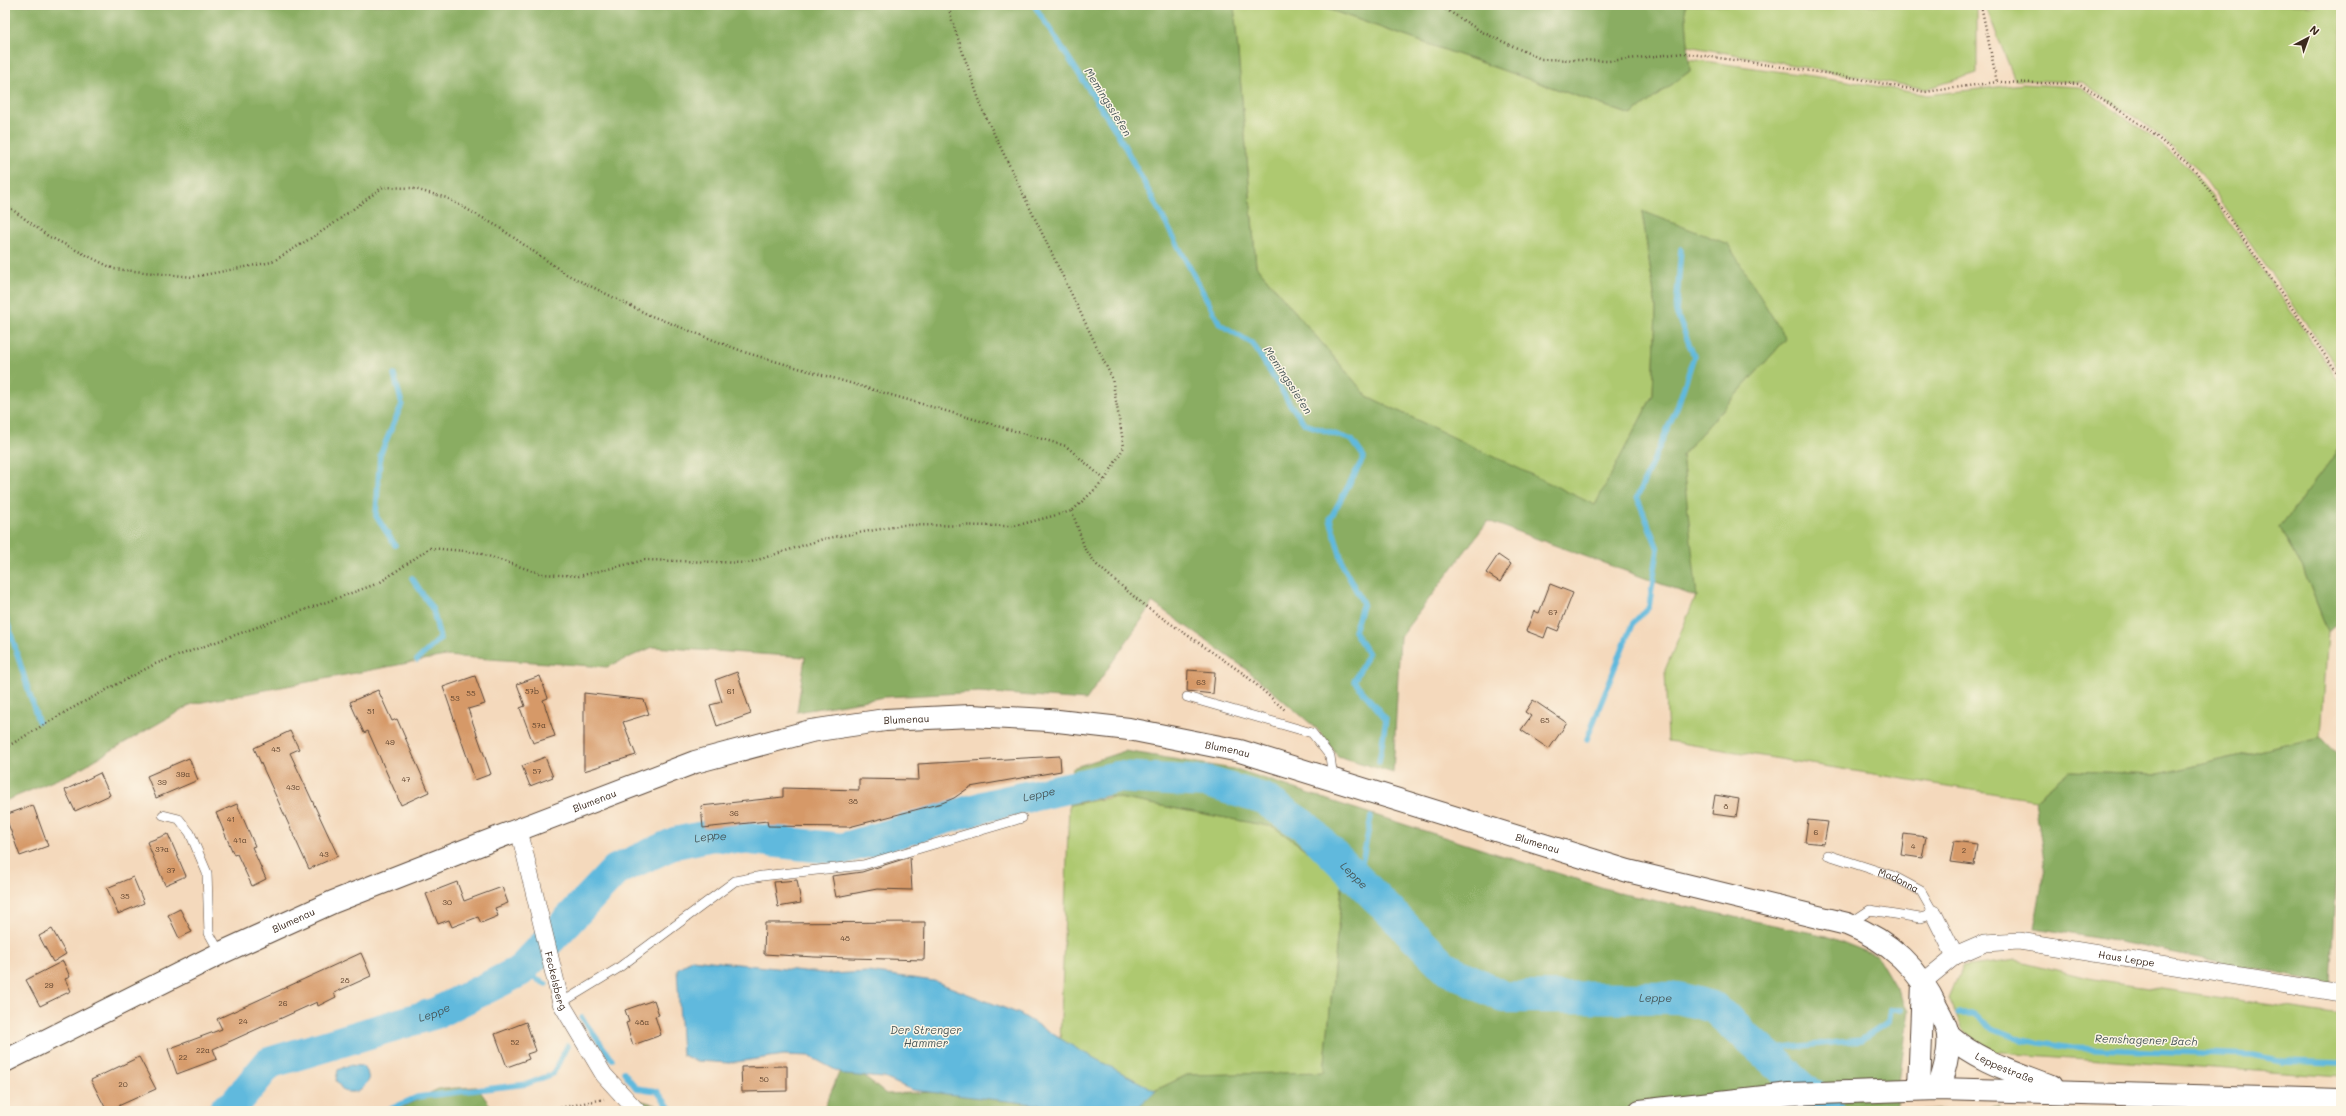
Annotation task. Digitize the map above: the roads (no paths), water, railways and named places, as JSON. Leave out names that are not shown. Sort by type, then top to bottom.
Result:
[{"type":"main road","name":"Blumenau","points":[[5,1061],[220,953],[333,902],[695,762],[811,731],[885,720],[971,716],[1049,720],[1129,729],[1240,751],[1628,871],[1848,924]]},
{"type":"main road","name":"Leppestraße","points":[[1848,924],[1870,933],[1891,948],[1912,967],[1936,1004],[1948,1035],[1945,1068],[1928,1089]]},
{"type":"main road","points":[[1923,982],[1928,1089]]},
{"type":"main road","name":"Leppestraße","points":[[1948,1035],[1966,1050],[1988,1062],[2067,1092]]},
{"type":"main road","points":[[1640,1111],[1788,1094],[1928,1089],[2341,1100]]},
{"type":"street","name":"Feckelsberg","points":[[519,830],[561,1003],[604,1075],[637,1111]]},
{"type":"street","name":"Madonna","points":[[1934,914],[1955,956]]},
{"type":"street","name":"Haus Leppe","points":[[1923,982],[1955,956],[1985,943],[2019,942],[2341,993]]},
{"type":"lane","points":[[1186,697],[1312,733],[1330,756],[1333,779]]},
{"type":"lane","points":[[163,815],[178,819],[190,833],[199,853],[207,874],[209,933],[220,953]]},
{"type":"lane","points":[[561,1003],[617,969],[735,881],[762,876],[863,865],[1022,818]]},
{"type":"lane","name":"Madonna","points":[[1828,855],[1893,876],[1921,891],[1934,914]]},
{"type":"lane","points":[[1848,924],[1870,910],[1920,918],[1934,914]]},
{"type":"water","name":"Der Strenger Hammer","points":[[692,959],[831,974],[868,972],[934,981],[1020,1014],[1079,1050],[1156,1091],[1139,1106],[1076,1109],[912,1090],[884,1078],[845,1075],[809,1056],[784,1055],[729,1063],[697,1061],[682,1055],[677,969]]},
{"type":"water","points":[[349,1065],[362,1066],[367,1071],[369,1080],[361,1089],[355,1092],[343,1091],[336,1080],[338,1070]]},
{"type":"waterway","name":"Memingssiefen","points":[[1034,5],[1118,134],[1220,324],[1253,344],[1290,404],[1305,424],[1352,440],[1364,457],[1330,519],[1344,568],[1363,603],[1354,631],[1368,654],[1354,681],[1386,719],[1379,762]]},
{"type":"waterway","points":[[1587,739],[1632,624],[1649,607],[1658,549],[1637,497],[1678,405],[1694,356],[1676,312],[1681,249]]},
{"type":"waterway","points":[[394,375],[402,404],[380,455],[376,516],[395,545]]},
{"type":"waterway","points":[[412,578],[433,610],[440,639],[417,660]]},
{"type":"waterway","points":[[5,615],[38,721]]},
{"type":"waterway","name":"Leppe","points":[[224,1111],[234,1105],[269,1063],[436,1013],[520,971],[616,870],[675,843],[713,835],[842,849],[990,805],[1117,777],[1207,782],[1264,799],[1306,827],[1445,967],[1503,997],[1678,998],[1713,1007],[1830,1111]]},
{"type":"waterway","name":"Memingssiefen","points":[[1359,879],[1371,817]]},
{"type":"waterway","points":[[520,971],[546,984]]},
{"type":"waterway","name":"Remshagener Bach","points":[[1763,1050],[1861,1040],[1889,1022],[1891,1009],[1902,1009]]},
{"type":"waterway","name":"Remshagener Bach","points":[[1958,1013],[1974,1013],[1990,1027],[2022,1040],[2071,1048],[2253,1055],[2282,1061],[2341,1063]]},
{"type":"waterway","points":[[582,1018],[612,1059]]},
{"type":"waterway","points":[[386,1111],[417,1097],[527,1084],[553,1074],[567,1046]]},
{"type":"waterway","points":[[624,1072],[636,1088],[657,1091],[672,1111]]}]
